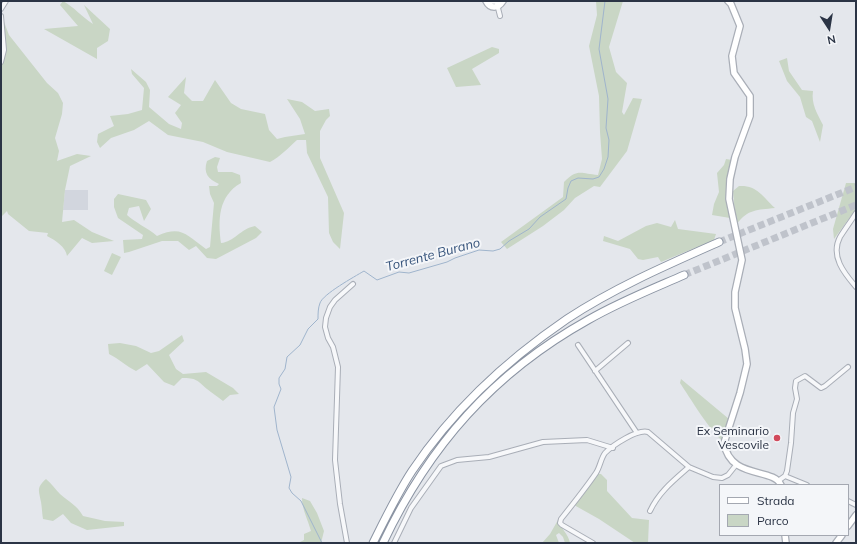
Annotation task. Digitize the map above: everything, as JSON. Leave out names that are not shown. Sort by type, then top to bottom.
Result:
[{"type":"highway","points":[[373,543],[388,511],[420,460],[452,419],[498,372],[532,345],[592,304],[667,266],[719,242]]},
{"type":"highway","points":[[383,543],[406,497],[439,448],[470,411],[505,377],[535,354],[588,320],[631,298],[684,275]]},
{"type":"main road","points":[[486,1],[491,7],[496,3]]},
{"type":"main road","points":[[489,1],[500,5],[503,1]]},
{"type":"main road","points":[[728,1],[731,4],[740,26],[732,56],[734,73],[750,96],[750,116],[735,157],[730,179],[729,199],[742,260],[735,292],[735,308],[747,364],[740,393],[725,435],[724,443],[725,451],[736,465],[779,483]]},
{"type":"main road","points":[[849,525],[856,515]]},
{"type":"street","points":[[1,9],[6,1]]},
{"type":"street","points":[[496,3],[500,16]]},
{"type":"street","points":[[1,16],[4,50],[1,62]]},
{"type":"street","points":[[856,213],[840,238],[836,253],[844,274],[856,287]]},
{"type":"street","points":[[346,543],[335,455],[338,367],[333,347],[325,328],[326,318],[330,307],[335,300],[353,284]]},
{"type":"street","points":[[595,371],[628,343]]},
{"type":"street","points":[[578,345],[637,433]]},
{"type":"street","points":[[779,483],[786,476],[791,444],[792,413],[797,399],[795,388],[796,381],[805,376],[819,387],[824,386],[848,367]]},
{"type":"street","points":[[593,543],[562,526],[560,523],[561,519],[597,471],[605,454],[619,443],[637,433],[645,431],[652,434],[689,467],[713,477],[722,478],[728,475],[736,465]]},
{"type":"street","points":[[394,543],[411,508],[441,466],[457,460],[489,457],[543,442],[587,440],[612,448]]},
{"type":"street","points":[[650,511],[654,503],[665,489],[689,467]]},
{"type":"street","points":[[786,476],[805,484]]},
{"type":"shaded area","points":[[65,190],[88,190],[88,210],[63,210]]},
{"type":"green space","points":[[63,1],[93,24],[84,5],[110,29],[108,41],[97,48],[97,59],[44,29],[78,26],[60,5]]},
{"type":"green space","points":[[596,1],[623,1],[609,47],[616,72],[627,83],[622,112],[624,115],[633,98],[642,99],[627,151],[600,187],[594,186],[575,198],[564,210],[543,226],[507,249],[501,242],[563,197],[564,182],[576,173],[598,175],[602,159],[599,96],[589,46],[597,15]]},
{"type":"green space","points":[[1,14],[9,35],[47,83],[58,93],[63,103],[62,114],[55,138],[59,151],[57,161],[77,154],[91,156],[70,166],[65,190],[62,222],[74,220],[92,232],[114,241],[92,243],[82,238],[67,256],[65,250],[57,242],[47,236],[48,233],[29,231],[8,214],[7,211],[1,217]]},
{"type":"green space","points":[[492,47],[499,49],[499,53],[472,69],[481,85],[456,87],[447,68]]},
{"type":"green space","points":[[787,58],[789,71],[802,90],[813,91],[814,104],[823,125],[820,142],[812,121],[806,117],[800,97],[787,81],[779,61]]},
{"type":"green space","points":[[131,69],[146,82],[150,90],[149,107],[169,124],[181,129],[182,123],[175,113],[181,105],[168,97],[186,77],[184,93],[192,101],[203,101],[215,80],[231,103],[241,109],[265,114],[269,130],[277,139],[305,134],[300,119],[287,99],[302,102],[315,111],[329,109],[330,116],[320,131],[320,158],[344,213],[340,249],[333,242],[329,233],[328,197],[307,153],[306,140],[297,140],[281,155],[270,162],[227,152],[203,142],[168,135],[149,121],[134,130],[111,138],[100,148],[97,142],[98,134],[114,126],[110,116],[128,114],[142,110],[144,88],[132,74]]},
{"type":"green space","points":[[215,157],[220,158],[217,167],[218,172],[232,172],[240,175],[241,183],[233,188],[221,209],[221,243],[230,240],[245,230],[255,226],[262,232],[256,238],[216,259],[207,258],[196,246],[189,250],[178,241],[162,241],[124,253],[123,240],[142,239],[143,235],[118,218],[114,207],[114,199],[118,194],[146,200],[151,209],[144,221],[139,206],[129,208],[127,215],[157,236],[172,231],[183,233],[206,249],[210,247],[214,203],[210,194],[209,186],[217,186],[219,184],[209,178],[206,172],[206,165],[207,161]]},
{"type":"green space","points":[[726,159],[732,160],[728,189],[730,218],[712,215],[714,204],[719,192],[717,173],[724,165]]},
{"type":"green space","points":[[846,183],[856,183],[856,209],[834,239],[833,229]]},
{"type":"green space","points":[[739,186],[755,189],[775,208],[753,211],[745,215],[737,224],[733,191]]},
{"type":"green space","points":[[675,220],[678,229],[716,234],[714,240],[661,262],[658,257],[643,260],[638,259],[630,249],[603,241],[604,236],[618,241],[646,226],[657,223],[671,227]]},
{"type":"green space","points":[[112,253],[121,257],[112,275],[104,271]]},
{"type":"green space","points":[[182,335],[184,341],[169,355],[176,369],[183,374],[206,372],[233,388],[239,394],[230,395],[223,401],[198,382],[190,378],[182,378],[174,386],[164,382],[147,364],[136,371],[109,354],[108,344],[120,343],[136,346],[151,353],[159,351]]},
{"type":"green space","points":[[681,379],[729,419],[723,441],[712,430],[700,414],[680,383]]},
{"type":"green space","points":[[598,474],[601,474],[607,480],[607,491],[632,518],[649,520],[648,543],[635,543],[599,519],[574,505]]},
{"type":"green space","points":[[46,479],[60,494],[75,506],[83,516],[105,521],[124,522],[124,526],[87,530],[71,523],[63,514],[53,521],[43,519],[39,487]]},
{"type":"green space","points":[[302,498],[310,501],[317,513],[324,531],[321,543],[298,543],[304,540],[304,534],[311,531],[304,510]]},
{"type":"green space","points":[[558,520],[568,536],[570,543],[565,543],[563,537],[559,533],[556,535],[559,543],[542,543],[550,534]]},
{"type":"waterway","name":"Torrente Burano","points":[[322,543],[301,501],[289,488],[291,477],[277,430],[274,407],[281,389],[279,378],[285,369],[287,357],[300,345],[308,329],[318,319],[319,307],[322,299],[339,286],[364,271],[377,280],[399,272],[409,273],[447,262],[479,250],[493,251],[500,249],[509,241],[529,229],[540,217],[566,199],[571,181],[578,178],[593,179],[599,177],[604,169],[608,157],[609,140],[606,128],[608,99],[599,49],[605,1]]},
{"type":"tunnel","points":[[719,242],[856,187]]},
{"type":"tunnel","points":[[684,275],[856,205]]},
{"type":"place","name":"Ex Seminario Vescovile","points":[[777,438]]}]
